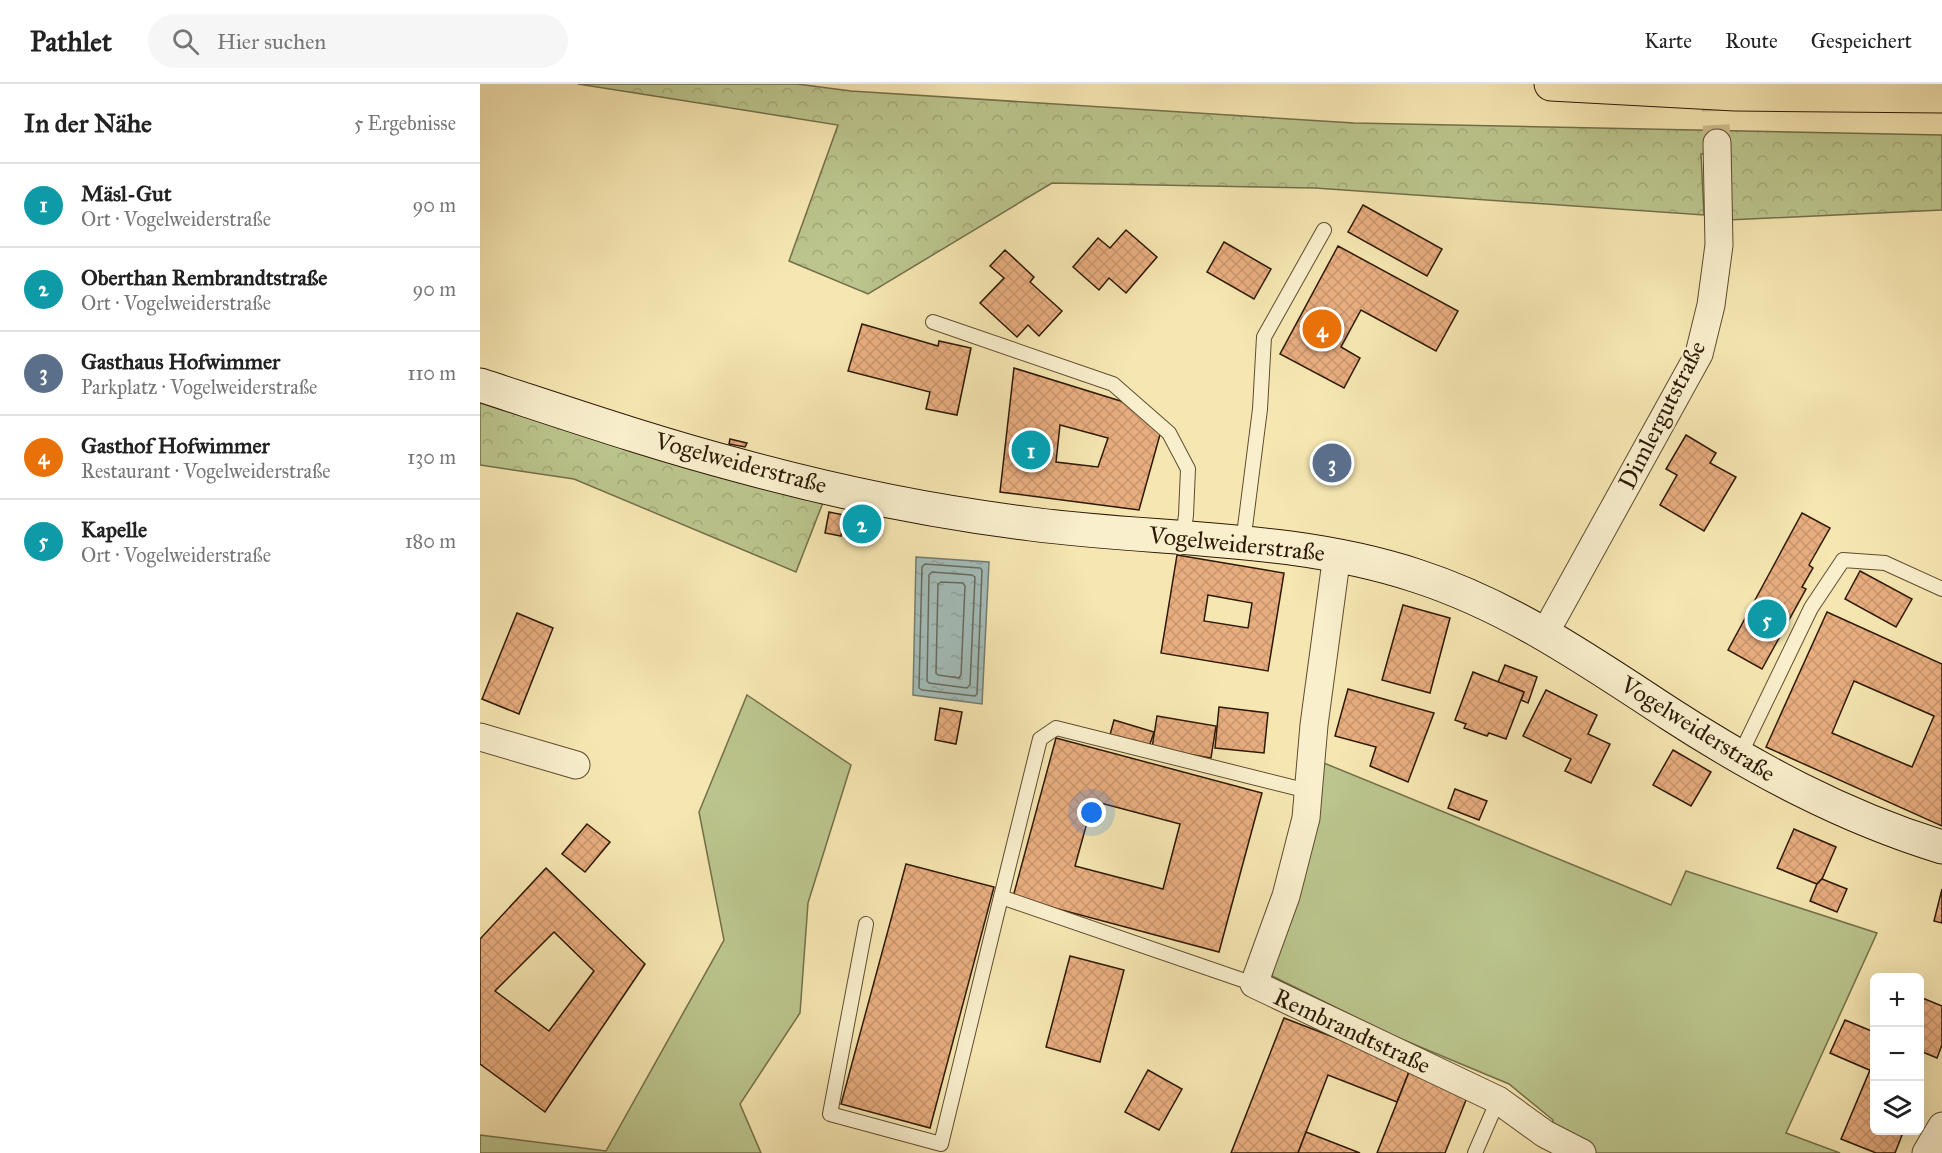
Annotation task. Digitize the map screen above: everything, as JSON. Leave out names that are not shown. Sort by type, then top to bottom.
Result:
[{"type":"highway","points":[[1551,84],[1735,94],[1942,96]]},
{"type":"main road","name":"Vogelweiderstraße","points":[[480,385],[740,466],[905,505],[1034,525],[1183,537],[1339,555],[1417,576],[1484,601],[1545,633],[1739,757],[1788,784],[1884,828],[1942,847]]},
{"type":"street","name":"Dimlergutstraße","points":[[1545,633],[1699,354],[1711,305],[1719,245],[1717,143]]},
{"type":"street","name":"Rembrandtstraße","points":[[1339,555],[1335,569],[1314,725],[1306,818],[1286,896],[1254,984],[1498,1100],[1545,1134],[1582,1153]]},
{"type":"street","points":[[480,737],[576,765]]},
{"type":"street","points":[[1926,1153],[1942,1126]]},
{"type":"lane","points":[[1243,543],[1260,409],[1264,337],[1324,230]]},
{"type":"lane","points":[[933,322],[1113,384],[1169,433],[1188,469],[1183,537]]},
{"type":"lane","points":[[1739,757],[1811,608],[1843,560],[1885,562],[1942,589]]},
{"type":"lane","points":[[866,924],[830,1114],[941,1144],[1040,739],[1056,728],[1308,791]]},
{"type":"lane","points":[[1001,897],[1254,984]]},
{"type":"lane","points":[[1474,1153],[1498,1100]]},
{"type":"green space","points":[[578,84],[797,84],[851,91],[1354,123],[1942,135],[1942,210],[1728,220],[1724,153],[1701,154],[1704,215],[1315,188],[1052,183],[868,294],[789,261],[838,125]]},
{"type":"green space","points":[[480,397],[824,500],[796,572],[574,479],[480,465]]},
{"type":"green space","points":[[747,695],[851,765],[808,903],[800,1013],[740,1104],[761,1153],[480,1153],[480,1135],[606,1151],[724,940],[699,812]]},
{"type":"green space","points":[[1319,761],[1671,905],[1686,871],[1877,933],[1786,1133],[1840,1153],[1567,1153],[1551,1144],[1553,1120],[1509,1084],[1394,1036],[1272,976]]},
{"type":"water","points":[[916,557],[989,562],[982,704],[913,695]]},
{"type":"building","points":[[1363,205],[1442,249],[1427,276],[1348,232]]},
{"type":"building","points":[[1126,230],[1157,257],[1126,293],[1109,278],[1099,290],[1073,267],[1098,238],[1110,248]]},
{"type":"building","points":[[1224,242],[1271,269],[1254,299],[1207,272]]},
{"type":"building","points":[[1338,246],[1458,311],[1436,351],[1361,310],[1341,347],[1360,358],[1344,388],[1280,354]]},
{"type":"building","points":[[1005,250],[1034,277],[1030,282],[1062,311],[1039,336],[1028,325],[1017,337],[980,303],[1004,278],[990,266]]},
{"type":"building","points":[[862,324],[938,346],[939,341],[971,348],[957,415],[926,409],[930,392],[848,371]]},
{"type":"building","points":[[1014,368],[1127,403],[1161,431],[1139,510],[1000,492]],"holes":[[[1060,425],[1108,438],[1098,467],[1056,462]]]},
{"type":"building","points":[[1686,435],[1716,453],[1710,463],[1736,477],[1704,531],[1660,505],[1677,475],[1666,469]]},
{"type":"building","points":[[730,439],[747,443],[745,447],[729,444]]},
{"type":"building","points":[[829,512],[844,515],[841,536],[825,533]]},
{"type":"building","points":[[1802,513],[1830,528],[1809,565],[1813,568],[1802,587],[1806,589],[1762,669],[1728,650]]},
{"type":"building","points":[[854,517],[872,522],[870,531],[852,526]]},
{"type":"building","points":[[1177,555],[1284,573],[1268,671],[1161,653]],"holes":[[[1208,595],[1252,603],[1248,628],[1204,621]]]},
{"type":"building","points":[[1860,571],[1912,599],[1896,627],[1845,599]]},
{"type":"building","points":[[1403,605],[1450,618],[1430,693],[1382,680]]},
{"type":"building","points":[[1827,612],[1942,664],[1942,826],[1766,747]],"holes":[[[1854,681],[1934,716],[1912,767],[1832,733]]]},
{"type":"building","points":[[517,613],[553,628],[519,714],[482,699]]},
{"type":"building","points":[[1505,665],[1537,677],[1528,703],[1521,700],[1524,692],[1498,682]]},
{"type":"building","points":[[1473,672],[1524,692],[1506,739],[1489,733],[1487,736],[1464,728],[1466,724],[1455,720]]},
{"type":"building","points":[[1348,689],[1434,713],[1408,782],[1370,766],[1376,747],[1335,736]]},
{"type":"building","points":[[1546,690],[1597,715],[1588,734],[1610,744],[1591,783],[1565,771],[1571,759],[1523,736]]},
{"type":"building","points":[[1219,707],[1268,713],[1264,753],[1215,748]]},
{"type":"building","points":[[940,708],[962,712],[956,744],[935,740]]},
{"type":"building","points":[[1157,716],[1216,726],[1211,758],[1152,748]]},
{"type":"building","points":[[1114,720],[1154,732],[1149,747],[1110,735]]},
{"type":"building","points":[[1056,738],[1262,793],[1219,952],[1013,897]],"holes":[[[1093,801],[1180,824],[1163,889],[1075,866]]]},
{"type":"building","points":[[1673,750],[1711,772],[1691,806],[1653,785]]},
{"type":"building","points":[[1455,789],[1487,801],[1479,820],[1448,808]]},
{"type":"building","points":[[587,824],[610,842],[585,872],[562,854]]},
{"type":"building","points":[[1794,829],[1836,847],[1822,879],[1817,884],[1777,868]]},
{"type":"building","points":[[906,864],[994,887],[930,1128],[841,1104]]},
{"type":"building","points":[[546,868],[645,964],[545,1112],[480,1064],[480,939]],"holes":[[[554,932],[594,971],[549,1031],[495,991]]]},
{"type":"building","points":[[1822,879],[1847,889],[1837,912],[1810,901],[1817,884]]},
{"type":"building","points":[[1942,889],[1942,923],[1934,921]]},
{"type":"building","points":[[1070,956],[1124,970],[1100,1062],[1046,1047]]},
{"type":"building","points":[[1924,999],[1942,1006],[1942,1045],[1937,1058],[1924,1053]]},
{"type":"building","points":[[1284,1018],[1411,1067],[1397,1102],[1328,1075],[1298,1153],[1231,1153]]},
{"type":"building","points":[[1845,1020],[1870,1030],[1870,1070],[1830,1053]]},
{"type":"building","points":[[1411,1067],[1470,1090],[1445,1153],[1377,1153]]},
{"type":"building","points":[[1148,1070],[1182,1089],[1159,1130],[1125,1112]]},
{"type":"building","points":[[1870,1070],[1870,1135],[1902,1135],[1895,1153],[1876,1153],[1841,1139]]},
{"type":"building","points":[[1306,1132],[1360,1153],[1298,1153]]},
{"type":"tunnel","points":[[1714,84],[1717,143]]},
{"type":"place","name":"Gasthof Hofwimmer","points":[[1322,329]]},
{"type":"place","name":"Mäsl-Gut","points":[[1031,450]]},
{"type":"place","name":"Gasthaus Hofwimmer","points":[[1332,463]]},
{"type":"place","name":"Oberthan Rembrandtstraße","points":[[862,524]]},
{"type":"place","name":"Kapelle","points":[[1767,619]]}]
